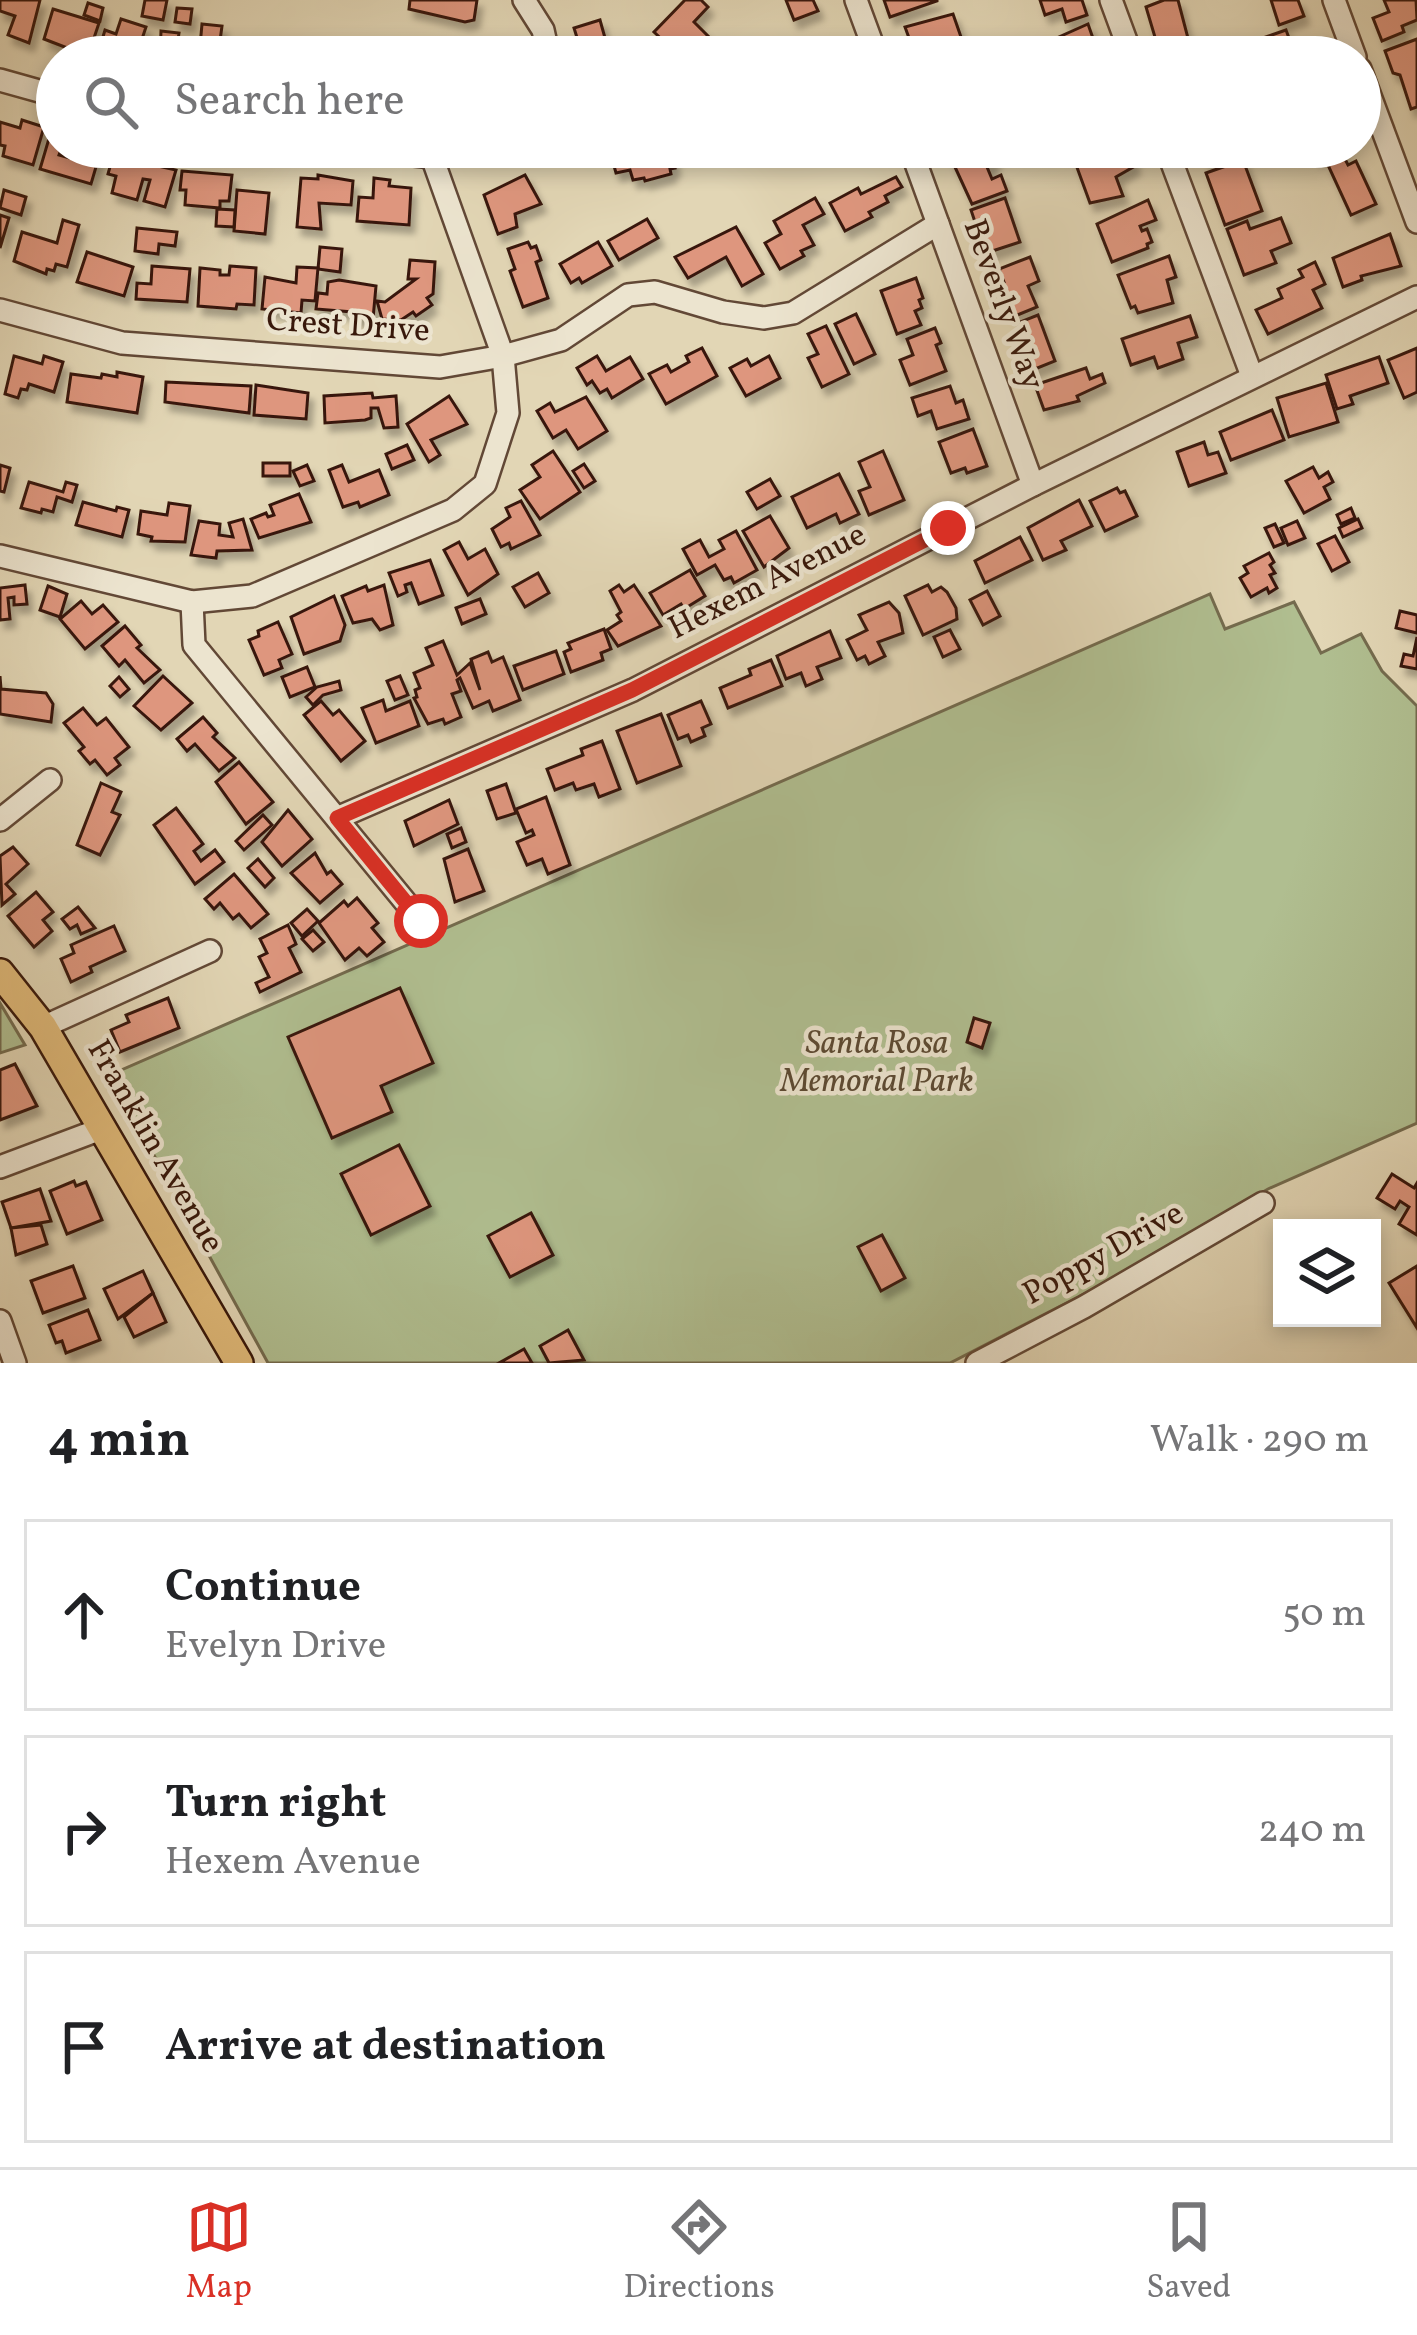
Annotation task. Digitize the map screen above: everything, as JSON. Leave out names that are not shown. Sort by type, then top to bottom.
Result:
[{"type":"main road","name":"Franklin Avenue","points":[[0,973],[43,1027],[239,1363]]},
{"type":"street","points":[[524,0],[545,36]]},
{"type":"street","points":[[856,0],[869,36]]},
{"type":"street","points":[[1111,0],[1124,36]]},
{"type":"street","points":[[1334,0],[1347,36]]},
{"type":"street","points":[[0,80],[36,90]]},
{"type":"street","points":[[1381,125],[1417,222]]},
{"type":"street","points":[[0,556],[191,602],[252,596],[453,510],[485,484],[508,413],[502,356],[436,168]]},
{"type":"street","name":"Beverly Way","points":[[918,168],[1033,485]]},
{"type":"street","points":[[1174,168],[1252,376]]},
{"type":"street","name":"Crest Drive","points":[[0,310],[122,344],[440,368],[561,340],[628,295],[655,292],[723,312],[764,318],[793,313],[938,224]]},
{"type":"street","name":"Hexem Avenue","points":[[337,818],[632,690],[1033,485],[1417,297]]},
{"type":"street","points":[[191,602],[194,645],[421,921]]},
{"type":"street","points":[[0,820],[50,780]]},
{"type":"street","points":[[43,1027],[210,951]]},
{"type":"street","points":[[0,1167],[101,1129]]},
{"type":"street","name":"Poppy Drive","points":[[977,1363],[1264,1203]]},
{"type":"street","points":[[0,1321],[15,1363]]},
{"type":"green space","name":"Santa Rosa Memorial Park","points":[[1210,594],[1225,629],[1294,602],[1321,653],[1361,634],[1382,671],[1417,706],[1417,1123],[1268,1189],[1117,1277],[950,1363],[268,1363],[110,1075]]},
{"type":"green space","points":[[0,1003],[25,1045],[0,1053]]},
{"type":"building","points":[[0,0],[40,0],[29,43],[8,35],[15,16],[0,11]]},
{"type":"building","points":[[145,0],[167,0],[163,20],[142,16]]},
{"type":"building","points":[[410,0],[477,0],[474,20],[409,9]]},
{"type":"building","points":[[685,0],[701,0],[708,7],[694,22],[708,36],[658,36],[654,32]]},
{"type":"building","points":[[786,0],[813,0],[818,11],[794,20]]},
{"type":"building","points":[[884,0],[937,0],[937,1],[890,17]]},
{"type":"building","points":[[1040,0],[1082,0],[1087,15],[1066,22],[1062,9],[1045,15]]},
{"type":"building","points":[[1178,0],[1187,36],[1155,36],[1146,7]]},
{"type":"building","points":[[1271,0],[1298,0],[1304,16],[1279,25]]},
{"type":"building","points":[[1384,0],[1416,0],[1417,20],[1402,26],[1404,32],[1382,41],[1373,18],[1389,12]]},
{"type":"building","points":[[88,3],[103,8],[100,21],[84,15]]},
{"type":"building","points":[[177,8],[192,9],[190,24],[175,22]]},
{"type":"building","points":[[53,9],[99,23],[95,36],[45,36]]},
{"type":"building","points":[[953,14],[961,36],[908,36],[905,27]]},
{"type":"building","points":[[121,19],[146,27],[143,36],[103,36],[105,30],[116,34]]},
{"type":"building","points":[[600,20],[604,36],[576,36],[574,28]]},
{"type":"building","points":[[202,24],[222,26],[221,36],[201,36]]},
{"type":"building","points":[[1088,24],[1092,36],[1061,36]]},
{"type":"building","points":[[1417,39],[1417,107],[1411,109],[1400,75],[1393,73],[1385,51]]},
{"type":"building","points":[[22,120],[36,124],[33,165],[3,156],[0,122],[20,128]]},
{"type":"building","points":[[40,168],[96,168],[91,184]]},
{"type":"building","points":[[110,168],[176,170],[165,207],[144,201],[150,180],[143,179],[137,200],[112,193],[116,176],[108,174]]},
{"type":"building","points":[[615,168],[675,168],[670,169],[671,174],[645,181],[633,180],[630,170],[616,173]]},
{"type":"building","points":[[955,168],[987,168],[992,179],[1001,175],[1007,191],[972,204]]},
{"type":"building","points":[[1077,168],[1132,168],[1116,177],[1123,196],[1090,203]]},
{"type":"building","points":[[1246,168],[1262,211],[1225,225],[1206,173]]},
{"type":"building","points":[[1329,168],[1359,168],[1376,204],[1351,215]]},
{"type":"building","points":[[182,171],[232,175],[229,201],[220,201],[220,208],[185,205],[186,190],[180,190]]},
{"type":"building","points":[[318,175],[353,181],[351,205],[319,203],[321,229],[297,227],[301,178],[318,179]]},
{"type":"building","points":[[525,175],[541,204],[515,214],[517,227],[498,234],[484,195]]},
{"type":"building","points":[[896,177],[902,187],[885,196],[888,202],[845,231],[830,203],[858,188],[861,194]]},
{"type":"building","points":[[374,178],[390,180],[389,186],[411,188],[409,225],[357,221],[359,197],[373,198]]},
{"type":"building","points":[[4,190],[26,197],[21,215],[0,208]]},
{"type":"building","points":[[237,190],[269,193],[265,234],[234,231]]},
{"type":"building","points":[[815,198],[824,214],[803,225],[814,245],[780,269],[765,243],[781,234],[774,221]]},
{"type":"building","points":[[1005,198],[1020,242],[980,255],[974,238],[987,228],[984,219],[975,222],[971,210]]},
{"type":"building","points":[[1148,200],[1156,220],[1140,226],[1142,231],[1147,229],[1152,242],[1112,262],[1097,224]]},
{"type":"building","points":[[217,209],[235,210],[234,227],[216,226]]},
{"type":"building","points":[[0,215],[9,218],[0,248]]},
{"type":"building","points":[[1281,218],[1291,243],[1271,251],[1276,263],[1244,275],[1227,229],[1247,221],[1250,229]]},
{"type":"building","points":[[647,219],[658,238],[619,260],[608,241]]},
{"type":"building","points":[[63,220],[79,225],[67,267],[56,264],[46,274],[14,261],[22,232],[57,243]]},
{"type":"building","points":[[736,227],[763,274],[742,286],[726,257],[688,278],[675,257]]},
{"type":"building","points":[[137,228],[177,232],[175,246],[159,244],[158,254],[135,251]]},
{"type":"building","points":[[1390,234],[1401,266],[1361,276],[1362,280],[1343,287],[1333,258]]},
{"type":"building","points":[[528,242],[531,248],[536,246],[541,260],[536,262],[548,298],[523,307],[508,249]]},
{"type":"building","points":[[598,242],[612,266],[582,283],[579,278],[571,283],[560,264]]},
{"type":"building","points":[[320,247],[342,249],[340,272],[318,269]]},
{"type":"building","points":[[87,252],[133,267],[124,296],[77,282]]},
{"type":"building","points":[[1169,256],[1176,277],[1167,280],[1173,303],[1138,313],[1135,306],[1131,308],[1118,275]]},
{"type":"building","points":[[1030,257],[1039,281],[1028,286],[1037,307],[1015,316],[998,284],[1004,282],[999,269]]},
{"type":"building","points":[[410,260],[435,262],[433,294],[427,298],[432,305],[416,316],[413,312],[401,320],[382,319],[377,301],[385,302],[416,279],[408,279]]},
{"type":"building","points":[[1315,262],[1325,284],[1313,290],[1322,308],[1268,334],[1256,310],[1282,298],[1278,289],[1303,277],[1299,270]]},
{"type":"building","points":[[152,266],[190,269],[187,302],[136,299],[137,283],[151,284]]},
{"type":"building","points":[[230,266],[256,268],[254,305],[237,304],[236,309],[198,306],[200,268],[229,275]]},
{"type":"building","points":[[297,267],[318,268],[315,301],[302,300],[301,313],[262,309],[265,277],[296,283]]},
{"type":"building","points":[[916,278],[923,298],[919,300],[922,308],[915,311],[921,325],[897,334],[881,291]]},
{"type":"building","points":[[328,282],[376,286],[373,319],[316,309],[318,293],[327,294]]},
{"type":"building","points":[[856,314],[875,354],[854,364],[835,324]]},
{"type":"building","points":[[1038,315],[1055,361],[1030,371],[1017,335],[1024,332],[1020,322]]},
{"type":"building","points":[[1190,316],[1197,337],[1178,343],[1183,359],[1158,368],[1154,357],[1131,365],[1122,339]]},
{"type":"building","points":[[826,326],[849,374],[822,387],[808,358],[818,354],[808,334]]},
{"type":"building","points":[[935,328],[946,371],[910,385],[900,360],[913,355],[907,339]]},
{"type":"building","points":[[702,348],[717,376],[666,404],[649,374],[667,365],[671,372]]},
{"type":"building","points":[[1417,348],[1417,392],[1404,398],[1388,360]]},
{"type":"building","points":[[14,356],[42,364],[44,356],[63,362],[54,392],[29,384],[18,398],[5,394]]},
{"type":"building","points":[[597,356],[606,371],[630,357],[643,379],[612,398],[607,389],[600,393],[592,381],[587,385],[577,368]]},
{"type":"building","points":[[769,356],[780,378],[746,396],[730,368],[747,359],[751,366]]},
{"type":"building","points":[[1379,357],[1388,383],[1350,396],[1353,404],[1337,409],[1326,375]]},
{"type":"building","points":[[1086,368],[1090,379],[1102,374],[1105,383],[1077,396],[1079,401],[1044,410],[1035,385]]},
{"type":"building","points":[[117,372],[143,377],[137,413],[67,402],[71,374],[101,378],[102,374],[117,377]]},
{"type":"building","points":[[166,382],[251,386],[249,413],[165,402]]},
{"type":"building","points":[[1326,383],[1338,422],[1289,437],[1277,398]]},
{"type":"building","points":[[256,385],[308,393],[306,419],[254,415]]},
{"type":"building","points":[[950,386],[956,403],[963,400],[969,419],[937,429],[931,411],[918,416],[912,398]]},
{"type":"building","points":[[372,393],[373,398],[396,396],[398,427],[384,428],[378,408],[371,408],[371,418],[365,420],[325,423],[324,396]]},
{"type":"building","points":[[449,396],[467,424],[431,440],[440,455],[429,462],[407,424]]},
{"type":"building","points":[[586,397],[607,431],[578,449],[566,430],[553,438],[537,411],[550,403],[555,412]]},
{"type":"building","points":[[1272,410],[1284,440],[1231,460],[1220,432]]},
{"type":"building","points":[[973,429],[987,466],[951,473],[939,442]]},
{"type":"building","points":[[1204,442],[1208,455],[1218,452],[1226,473],[1189,486],[1177,452]]},
{"type":"building","points":[[407,445],[414,460],[392,469],[386,454]]},
{"type":"building","points":[[553,451],[580,492],[540,519],[520,490],[540,477],[532,465]]},
{"type":"building","points":[[883,451],[904,500],[869,515],[859,491],[870,487],[859,462]]},
{"type":"building","points":[[263,463],[290,463],[290,476],[263,476]]},
{"type":"building","points":[[584,464],[595,481],[584,488],[573,471]]},
{"type":"building","points":[[0,465],[10,468],[4,492],[0,491]]},
{"type":"building","points":[[307,465],[314,481],[300,486],[293,471]]},
{"type":"building","points":[[342,465],[349,482],[379,470],[389,495],[360,507],[358,502],[343,507],[329,470]]},
{"type":"building","points":[[1313,467],[1319,478],[1328,472],[1333,482],[1324,487],[1330,499],[1304,513],[1286,481]]},
{"type":"building","points":[[839,474],[859,514],[840,523],[836,514],[807,528],[792,497]]},
{"type":"building","points":[[770,479],[780,496],[757,509],[747,492]]},
{"type":"building","points":[[29,482],[63,492],[66,482],[77,485],[72,502],[57,497],[53,512],[42,509],[41,513],[21,508]]},
{"type":"building","points":[[1117,488],[1120,493],[1125,491],[1137,516],[1105,531],[1090,501]]},
{"type":"building","points":[[299,494],[311,522],[259,538],[251,519],[274,515],[270,505]]},
{"type":"building","points":[[1079,500],[1092,526],[1061,541],[1066,550],[1043,560],[1028,528]]},
{"type":"building","points":[[521,501],[540,535],[511,549],[509,543],[501,547],[492,529],[510,517],[506,508]]},
{"type":"building","points":[[83,502],[129,510],[122,537],[76,525]]},
{"type":"building","points":[[169,503],[190,506],[185,542],[151,541],[152,537],[138,534],[141,511],[167,515]]},
{"type":"building","points":[[1351,508],[1355,518],[1341,524],[1337,515]]},
{"type":"building","points":[[770,516],[789,548],[764,567],[743,531]]},
{"type":"building","points":[[243,519],[252,550],[217,551],[216,558],[191,555],[199,521],[220,524],[219,535],[233,537],[229,523]]},
{"type":"building","points":[[1358,519],[1362,528],[1343,537],[1339,528]]},
{"type":"building","points":[[1297,521],[1305,538],[1288,545],[1281,528]]},
{"type":"building","points":[[1275,524],[1284,543],[1274,547],[1265,528]]},
{"type":"building","points":[[736,531],[757,570],[734,583],[731,577],[724,580],[715,565],[697,575],[683,549],[700,540],[709,557],[724,549],[719,540]]},
{"type":"building","points":[[1335,536],[1349,562],[1332,571],[1318,544]]},
{"type":"building","points":[[1020,537],[1032,560],[985,583],[975,561]]},
{"type":"building","points":[[459,542],[468,559],[485,549],[498,574],[468,595],[444,550]]},
{"type":"building","points":[[1269,553],[1275,573],[1270,575],[1277,588],[1251,597],[1240,578],[1248,573],[1244,566]]},
{"type":"building","points":[[430,560],[443,595],[419,604],[411,583],[398,596],[389,573]]},
{"type":"building","points":[[690,570],[705,596],[663,615],[650,593]]},
{"type":"building","points":[[538,573],[549,593],[525,607],[513,587]]},
{"type":"building","points":[[25,585],[27,604],[14,605],[14,597],[8,598],[10,619],[0,620],[0,588]]},
{"type":"building","points":[[384,585],[393,625],[380,630],[372,619],[353,623],[342,596]]},
{"type":"building","points":[[619,585],[624,592],[634,585],[661,626],[618,646],[607,630],[621,621],[610,591]]},
{"type":"building","points":[[928,585],[932,592],[941,587],[947,592],[957,619],[923,635],[905,596]]},
{"type":"building","points":[[48,586],[67,594],[60,617],[40,610]]},
{"type":"building","points":[[987,591],[1000,616],[983,625],[970,600]]},
{"type":"building","points":[[334,596],[345,625],[340,641],[304,654],[291,617]]},
{"type":"building","points":[[480,599],[486,614],[462,624],[456,608]]},
{"type":"building","points":[[81,601],[92,614],[103,605],[118,622],[85,649],[60,619]]},
{"type":"building","points":[[889,602],[899,613],[903,633],[878,642],[885,656],[869,664],[865,656],[857,660],[847,640],[867,630],[859,615]]},
{"type":"building","points":[[1400,611],[1417,615],[1417,633],[1396,628]]},
{"type":"building","points":[[278,622],[292,654],[279,660],[282,668],[264,675],[249,640]]},
{"type":"building","points":[[125,626],[141,645],[137,648],[160,670],[144,683],[125,660],[119,666],[102,646]]},
{"type":"building","points":[[604,629],[611,649],[601,653],[603,660],[571,672],[564,652],[571,649],[568,643]]},
{"type":"building","points":[[950,630],[960,649],[943,657],[934,637]]},
{"type":"building","points":[[830,631],[841,658],[817,667],[822,679],[806,686],[801,673],[786,679],[777,656]]},
{"type":"building","points":[[1417,637],[1417,669],[1401,666],[1404,654],[1413,656]]},
{"type":"building","points":[[443,641],[457,675],[470,663],[480,690],[471,659],[488,652],[492,662],[503,657],[520,700],[493,711],[489,701],[473,708],[460,678],[461,691],[452,694],[461,717],[428,724],[414,698],[420,688],[414,673],[433,665],[426,648]]},
{"type":"building","points":[[556,651],[564,674],[523,690],[514,666]]},
{"type":"building","points":[[771,660],[782,686],[728,708],[720,688]]},
{"type":"building","points":[[307,667],[315,687],[290,697],[282,677]]},
{"type":"building","points":[[0,676],[1,689],[46,693],[53,704],[51,722],[0,714]]},
{"type":"building","points":[[163,676],[192,703],[161,730],[134,706]]},
{"type":"building","points":[[400,676],[408,695],[395,700],[387,681]]},
{"type":"building","points":[[119,677],[129,689],[120,697],[110,686]]},
{"type":"building","points":[[339,681],[341,690],[323,695],[313,705],[306,697],[317,687]]},
{"type":"building","points":[[383,700],[386,711],[410,701],[419,726],[376,743],[362,708]]},
{"type":"building","points":[[321,701],[333,715],[339,710],[365,741],[341,761],[304,715]]},
{"type":"building","points":[[701,701],[711,724],[702,728],[705,736],[691,742],[688,735],[678,739],[668,715]]},
{"type":"building","points":[[83,708],[97,725],[106,718],[129,747],[115,758],[120,765],[107,775],[79,751],[84,747],[64,723]]},
{"type":"building","points":[[661,714],[681,766],[637,783],[617,731]]},
{"type":"building","points":[[203,717],[217,733],[213,737],[235,758],[219,771],[195,744],[187,751],[177,739]]},
{"type":"building","points":[[602,741],[620,789],[599,797],[594,784],[576,790],[573,783],[555,790],[547,769],[583,755],[581,749]]},
{"type":"building","points":[[239,762],[273,802],[246,824],[216,782]]},
{"type":"building","points":[[101,783],[121,792],[112,812],[120,815],[100,855],[77,845]]},
{"type":"building","points":[[506,784],[516,813],[497,819],[487,791]]},
{"type":"building","points":[[546,797],[570,865],[548,874],[542,859],[527,865],[517,842],[534,835],[532,830],[526,833],[516,809]]},
{"type":"building","points":[[449,800],[458,824],[414,846],[405,821]]},
{"type":"building","points":[[176,808],[203,844],[194,851],[201,861],[215,850],[224,862],[195,884],[154,825]]},
{"type":"building","points":[[288,810],[312,839],[282,866],[262,842]]},
{"type":"building","points":[[263,815],[272,825],[244,850],[236,841]]},
{"type":"building","points":[[461,828],[466,842],[452,848],[447,834]]},
{"type":"building","points":[[13,847],[28,864],[6,884],[15,894],[2,905],[0,856]]},
{"type":"building","points":[[468,849],[484,891],[455,902],[444,859]]},
{"type":"building","points":[[315,853],[327,874],[331,871],[342,884],[320,903],[291,873]]},
{"type":"building","points":[[258,859],[274,878],[265,887],[248,868]]},
{"type":"building","points":[[234,874],[268,914],[251,928],[239,914],[233,919],[220,903],[214,909],[205,899]]},
{"type":"building","points":[[36,892],[53,912],[43,920],[52,931],[34,947],[8,916]]},
{"type":"building","points":[[357,898],[378,923],[372,928],[384,942],[367,956],[359,948],[345,960],[319,923],[344,901],[348,906]]},
{"type":"building","points":[[78,907],[95,928],[81,934],[77,925],[70,929],[62,919]]},
{"type":"building","points":[[307,909],[318,921],[302,936],[291,923]]},
{"type":"building","points":[[288,925],[296,944],[289,948],[301,972],[260,992],[256,983],[269,977],[259,957],[267,953],[260,939]]},
{"type":"building","points":[[114,926],[125,951],[71,982],[61,959],[74,953],[71,945]]},
{"type":"building","points":[[313,930],[324,942],[313,951],[302,939]]},
{"type":"building","points":[[400,988],[433,1063],[381,1086],[392,1112],[332,1138],[288,1037]]},
{"type":"building","points":[[168,998],[179,1028],[120,1052],[111,1030],[129,1022],[126,1015]]},
{"type":"building","points":[[974,1018],[990,1023],[982,1048],[967,1042]]},
{"type":"building","points":[[15,1064],[37,1106],[0,1120],[0,1070]]},
{"type":"building","points":[[399,1145],[430,1206],[371,1235],[341,1174]]},
{"type":"building","points":[[1392,1174],[1414,1188],[1417,1183],[1417,1235],[1399,1224],[1409,1207],[1400,1201],[1395,1209],[1377,1198]]},
{"type":"building","points":[[74,1181],[76,1186],[86,1182],[102,1220],[67,1234],[50,1191]]},
{"type":"building","points":[[40,1189],[51,1221],[11,1228],[2,1202]]},
{"type":"building","points":[[531,1213],[553,1255],[510,1277],[488,1236]]},
{"type":"building","points":[[41,1225],[47,1244],[16,1255],[11,1228]]},
{"type":"building","points":[[882,1235],[905,1278],[881,1291],[858,1247]]},
{"type":"building","points":[[73,1266],[85,1298],[43,1313],[31,1281]]},
{"type":"building","points":[[1417,1266],[1417,1328],[1389,1283]]},
{"type":"building","points":[[143,1271],[153,1293],[118,1319],[104,1289]]},
{"type":"building","points":[[153,1293],[166,1322],[134,1337],[124,1317]]},
{"type":"building","points":[[88,1310],[100,1340],[66,1353],[49,1325]]},
{"type":"building","points":[[568,1330],[584,1360],[549,1363],[540,1346]]},
{"type":"building","points":[[524,1349],[532,1363],[499,1363]]},
{"type":"route","points":[[421,921],[337,818],[632,690],[948,528]]}]
